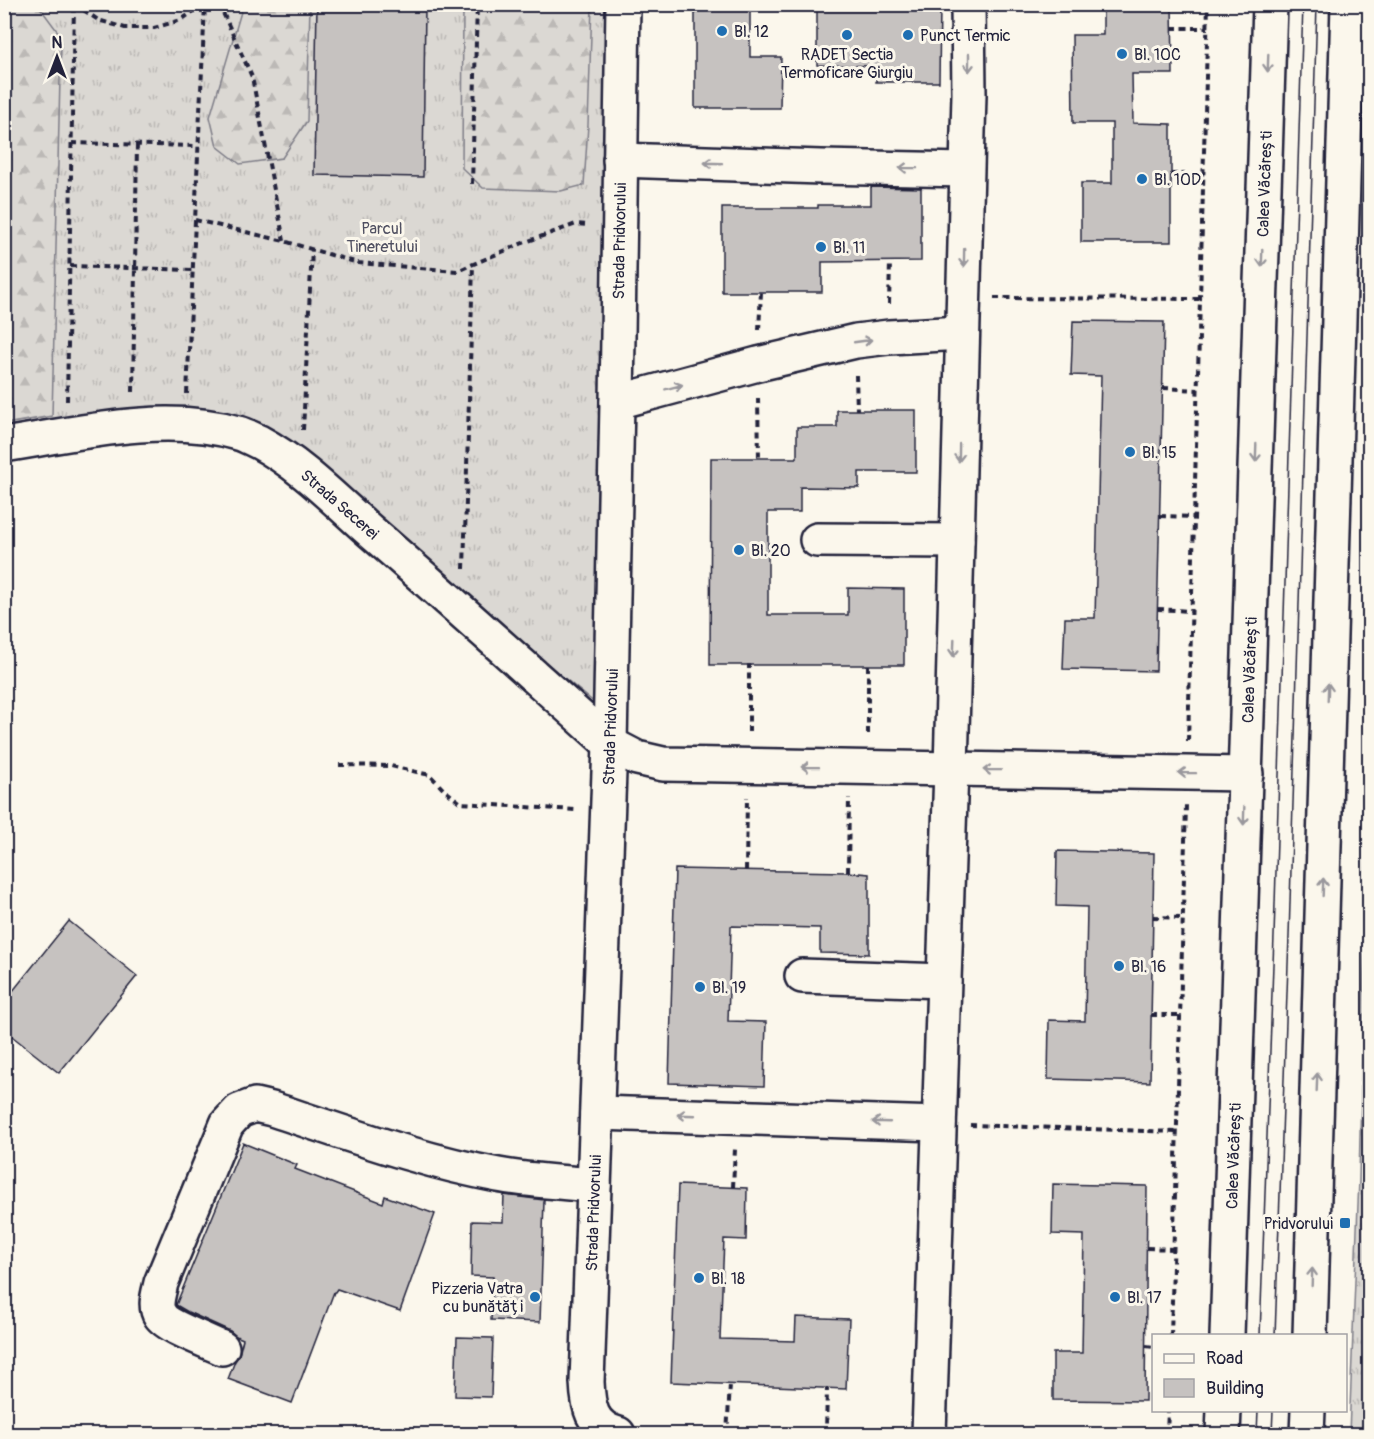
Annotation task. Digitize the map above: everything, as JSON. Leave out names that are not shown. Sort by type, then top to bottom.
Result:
[{"type":"street","name":"Strada Pridvorului","points":[[618,1434],[600,1426],[592,1416],[587,1382],[610,744],[623,4]]},
{"type":"street","points":[[929,1434],[951,770],[969,94],[968,4]]},
{"type":"street","name":"Calea Văcărești","points":[[1227,1334],[1270,4]]},
{"type":"street","points":[[1310,1334],[1348,4]]},
{"type":"street","points":[[620,160],[966,170]]},
{"type":"street","points":[[617,402],[758,364],[856,341],[962,333]]},
{"type":"street","name":"Strada Secerei","points":[[4,445],[132,426],[185,425],[216,427],[241,433],[271,449],[300,470],[610,744],[637,758],[663,764],[1246,774]]},
{"type":"street","points":[[817,540],[957,541]]},
{"type":"street","points":[[802,976],[944,981]]},
{"type":"street","points":[[222,1348],[168,1323],[159,1314],[157,1300],[161,1283],[212,1158],[227,1124],[239,1111],[255,1105],[272,1109],[418,1156],[498,1175],[594,1185]]},
{"type":"street","points":[[597,1113],[939,1124]]},
{"type":"street","points":[[1223,1434],[1224,1412]]},
{"type":"street","points":[[1307,1434],[1308,1412]]},
{"type":"path","points":[[74,4],[98,20],[125,28],[154,28],[181,20],[204,4]]},
{"type":"path","points":[[67,435],[74,4]]},
{"type":"path","points":[[185,425],[204,4]]},
{"type":"path","points":[[219,4],[252,77],[284,241]]},
{"type":"path","points":[[472,184],[477,4]]},
{"type":"path","points":[[1171,1334],[1208,4]]},
{"type":"path","points":[[1172,27],[1208,28]]},
{"type":"path","points":[[72,143],[198,146]]},
{"type":"path","points":[[132,426],[137,144]]},
{"type":"path","points":[[1171,174],[1204,174]]},
{"type":"path","points":[[195,220],[284,241],[358,263],[457,271],[576,224],[619,228]]},
{"type":"path","points":[[300,470],[312,249]]},
{"type":"path","points":[[889,338],[890,261]]},
{"type":"path","points":[[462,611],[473,264]]},
{"type":"path","points":[[70,266],[192,270]]},
{"type":"path","points":[[963,298],[1200,299]]},
{"type":"path","points":[[758,364],[759,458]]},
{"type":"path","points":[[1162,388],[1198,390]]},
{"type":"path","points":[[1160,516],[1194,517]]},
{"type":"path","points":[[1158,609],[1191,611]]},
{"type":"path","points":[[746,871],[749,664]]},
{"type":"path","points":[[848,872],[868,664]]},
{"type":"path","points":[[339,765],[392,766],[430,775],[461,803],[608,813]]},
{"type":"path","points":[[1152,917],[1183,918]]},
{"type":"path","points":[[1151,1015],[1180,1015]]},
{"type":"path","points":[[939,1124],[1177,1132]]},
{"type":"path","points":[[1147,1248],[1174,1249]]},
{"type":"path","points":[[1146,1346],[1152,1347]]},
{"type":"path","points":[[727,1434],[730,1384]]},
{"type":"path","points":[[826,1434],[827,1388]]},
{"type":"path","points":[[1167,1434],[1168,1412]]},
{"type":"green space","points":[[5,4],[38,5],[61,36],[52,416],[5,424]]},
{"type":"green space","name":"Parcul Tineretului","points":[[5,5],[619,5],[607,713],[426,564],[244,426],[5,441]]},
{"type":"green space","points":[[243,5],[310,5],[307,121],[282,158],[240,164],[217,146],[210,117]]},
{"type":"green space","points":[[463,5],[592,5],[584,185],[561,191],[483,188],[462,168]]},
{"type":"green space","points":[[1369,753],[1370,1434],[1349,1434],[1359,1179]]},
{"type":"building","points":[[317,4],[425,4],[423,177],[314,175]]},
{"type":"building","name":"Bl. 12","points":[[695,4],[750,4],[750,57],[781,57],[780,108],[695,108]]},
{"type":"building","points":[[817,4],[940,4],[939,82],[876,82],[876,66],[817,65]]},
{"type":"building","points":[[1103,4],[1172,4],[1173,74],[1132,74],[1133,123],[1171,124],[1171,242],[1081,242],[1081,183],[1112,183],[1112,123],[1073,123],[1072,35],[1103,35]]},
{"type":"building","name":"Bl. 11","points":[[871,187],[921,188],[921,261],[822,262],[822,292],[722,292],[722,208],[818,208],[818,205],[871,205]]},
{"type":"building","name":"Bl. 15","points":[[1073,321],[1164,322],[1156,671],[1063,669],[1065,618],[1095,618],[1101,376],[1071,375]]},
{"type":"building","name":"Bl. 20","points":[[837,410],[916,410],[916,472],[859,472],[859,488],[800,487],[800,512],[768,512],[768,615],[848,615],[848,588],[904,589],[904,665],[710,665],[711,458],[797,458],[797,427],[837,427]]},
{"type":"building","name":"Bl. 16","points":[[1057,851],[1154,853],[1150,1082],[1048,1079],[1049,1020],[1085,1021],[1087,907],[1056,906]]},
{"type":"building","name":"Bl. 19","points":[[675,869],[869,874],[869,954],[820,953],[820,928],[731,926],[728,1021],[766,1022],[764,1086],[669,1083]]},
{"type":"building","points":[[69,921],[137,976],[59,1073],[4,1030],[4,1002]]},
{"type":"building","points":[[243,1143],[297,1165],[295,1169],[383,1203],[385,1196],[435,1214],[400,1311],[337,1289],[334,1292],[292,1403],[228,1379],[239,1355],[243,1339],[176,1305]]},
{"type":"building","name":"Bl. 17","points":[[1053,1184],[1147,1186],[1145,1401],[1053,1400],[1053,1353],[1082,1353],[1084,1235],[1052,1234]]},
{"type":"building","name":"Bl. 18","points":[[678,1185],[747,1188],[746,1240],[724,1239],[720,1339],[795,1341],[796,1317],[849,1319],[846,1389],[671,1382]]},
{"type":"building","points":[[504,1195],[544,1200],[540,1322],[491,1320],[493,1277],[471,1276],[472,1221],[503,1222]]},
{"type":"building","points":[[457,1337],[493,1338],[491,1397],[455,1396]]},
{"type":"tram line","points":[[1260,1334],[1303,4]]},
{"type":"tram line","points":[[1275,1334],[1317,4]]},
{"type":"tram line","points":[[1257,1434],[1258,1412]]},
{"type":"tram line","points":[[1272,1434],[1273,1412]]},
{"type":"place","name":"Bl. 12","points":[[722,31]]},
{"type":"place","name":"RADET Sectia Termoficare Giurgiu","points":[[847,35]]},
{"type":"place","name":"Punct Termic","points":[[908,35]]},
{"type":"place","name":"Bl. 10C","points":[[1122,54]]},
{"type":"place","name":"Bl. 10D","points":[[1142,179]]},
{"type":"place","name":"Bl. 11","points":[[821,247]]},
{"type":"place","name":"Bl. 15","points":[[1130,452]]},
{"type":"place","name":"Bl. 20","points":[[739,550]]},
{"type":"place","name":"Bl. 16","points":[[1119,966]]},
{"type":"place","name":"Bl. 19","points":[[700,987]]},
{"type":"place","name":"Pridvorului","points":[[1345,1223]]},
{"type":"place","name":"Bl. 18","points":[[699,1278]]},
{"type":"place","name":"Pizzeria Vatra cu bunătăți","points":[[535,1297]]},
{"type":"place","name":"Bl. 17","points":[[1115,1297]]}]
